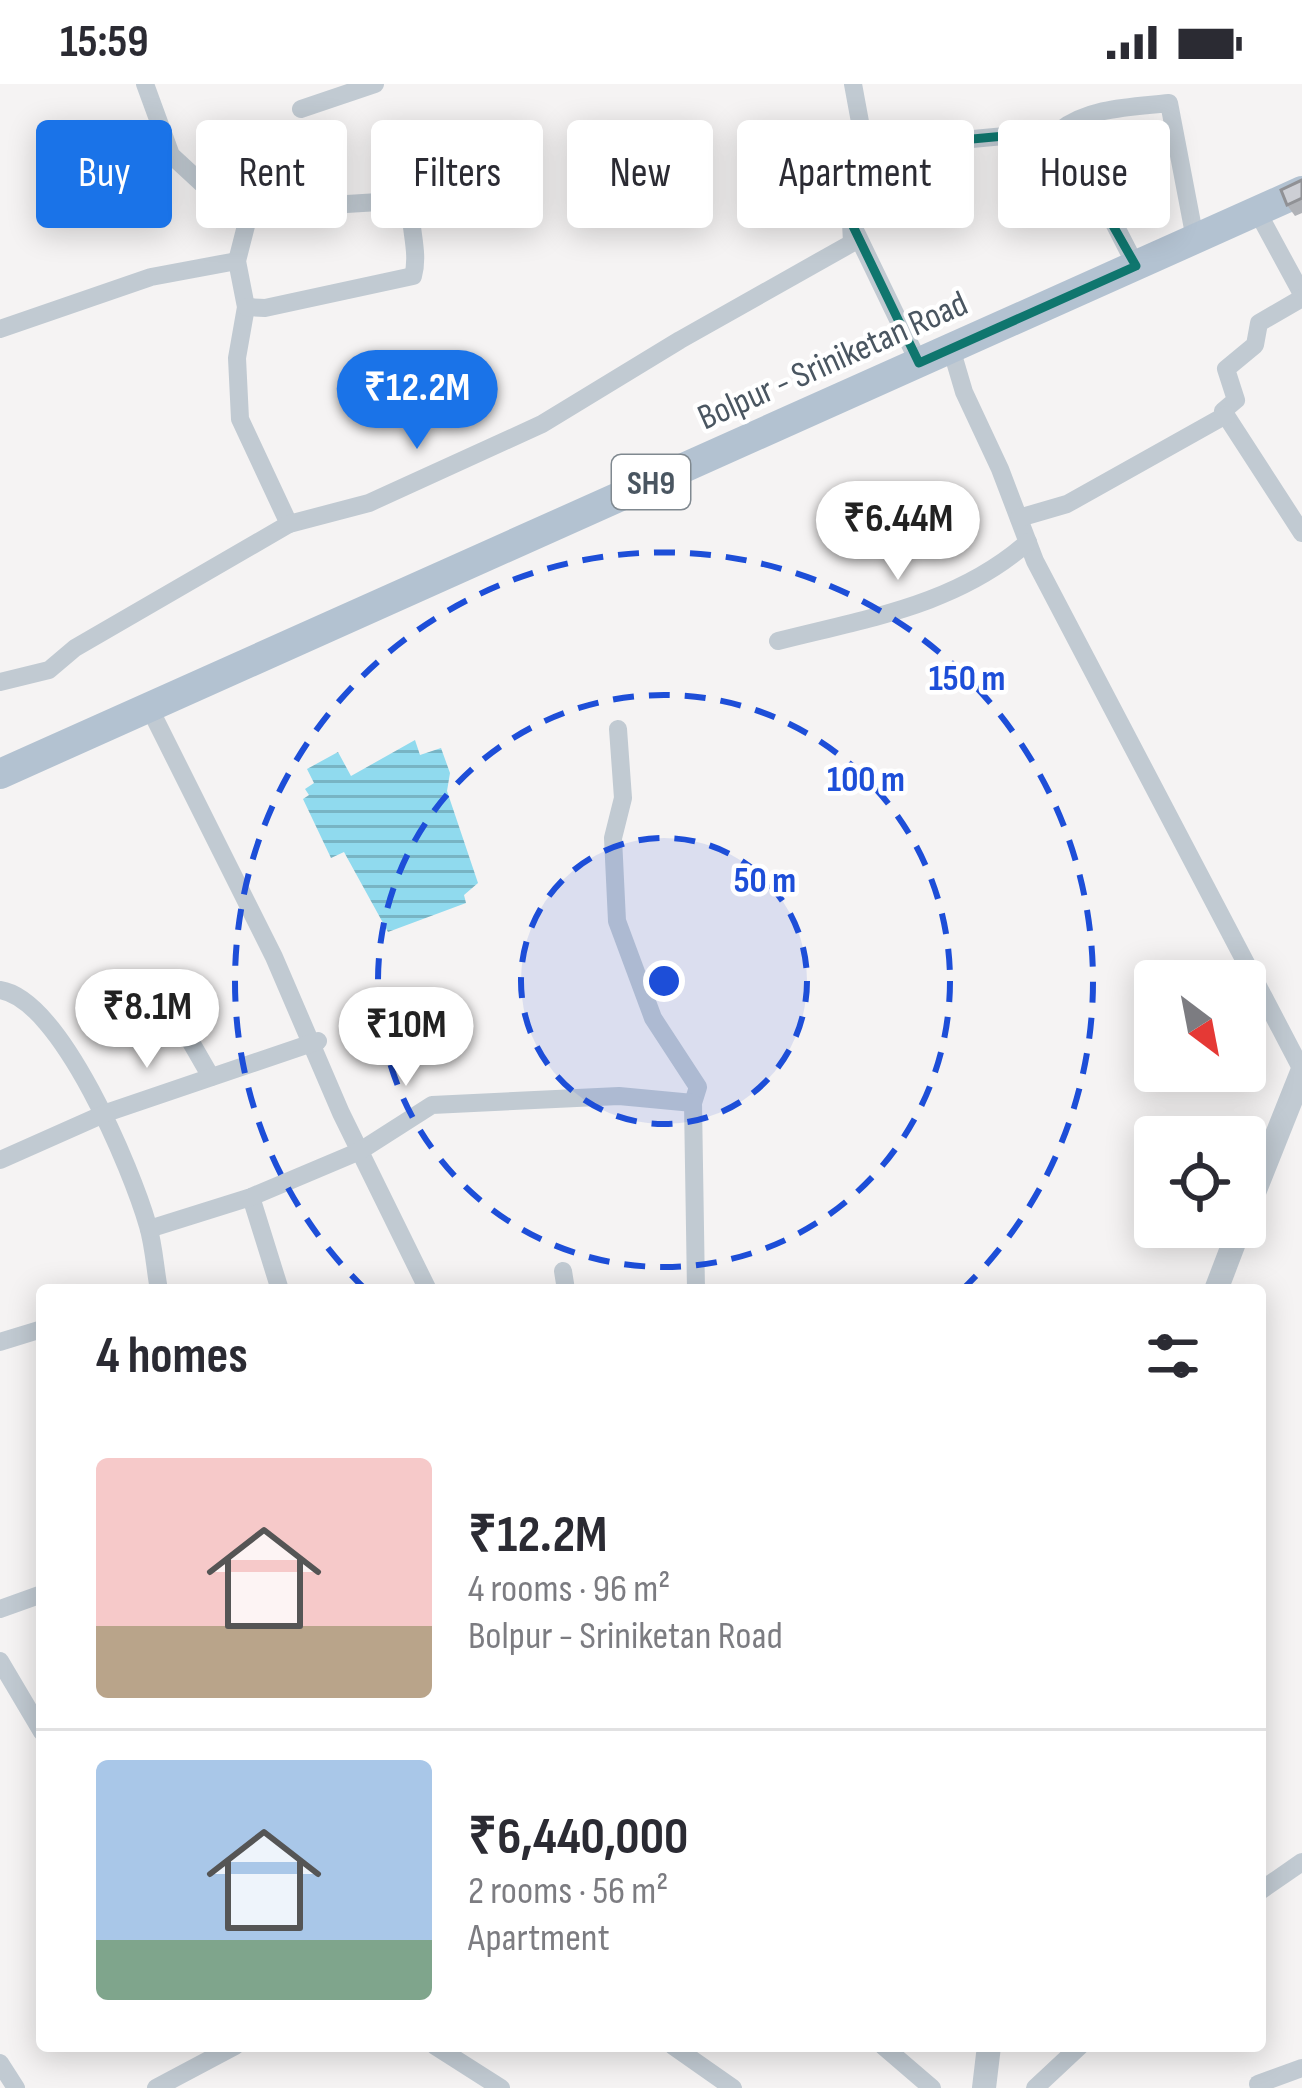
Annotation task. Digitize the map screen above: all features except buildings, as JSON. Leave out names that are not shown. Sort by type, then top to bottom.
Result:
[{"type":"main road","name":"Bolpur - Sriniketan Road","points":[[0,773],[1302,191]]},
{"type":"street","points":[[145,84],[171,155],[196,178]]},
{"type":"street","points":[[301,109],[375,84]]},
{"type":"street","points":[[853,84],[860,120]]},
{"type":"street","points":[[1077,120],[1102,111],[1169,103],[1195,239]]},
{"type":"street","points":[[1257,211],[1302,296],[1259,323],[1255,344],[1226,369],[1236,400],[1223,411],[1302,533]]},
{"type":"street","points":[[245,228],[237,261],[246,307],[237,358],[240,419],[289,524]]},
{"type":"street","points":[[246,307],[265,308],[412,276],[417,260],[409,228]]},
{"type":"street","points":[[0,682],[49,670],[74,648],[289,524],[369,502],[542,424],[852,243],[851,228]]},
{"type":"street","points":[[854,228],[919,363]]},
{"type":"street","points":[[1117,228],[1136,266]]},
{"type":"street","points":[[0,329],[151,277],[237,261]]},
{"type":"street","points":[[950,348],[1028,542],[1300,1088],[1266,1167]]},
{"type":"street","points":[[1018,518],[1067,504],[1226,415]]},
{"type":"street","points":[[778,640],[914,607],[995,571],[1028,542]]},
{"type":"street","points":[[149,707],[274,956],[425,1284]]},
{"type":"street","points":[[618,729],[623,798],[613,838],[616,922],[653,1018],[698,1087],[693,1103],[696,1284]]},
{"type":"street","points":[[158,985],[212,1077]]},
{"type":"street","points":[[0,990],[33,1004],[106,1113],[149,1229],[157,1284]]},
{"type":"street","points":[[0,1160],[106,1113],[314,1042]]},
{"type":"street","points":[[149,1229],[251,1197],[360,1151],[432,1105],[619,1096],[693,1103]]},
{"type":"street","points":[[251,1197],[278,1284]]},
{"type":"street","points":[[1218,1284],[1232,1248]]},
{"type":"street","points":[[0,1342],[36,1331]]},
{"type":"street","points":[[0,1610],[36,1596]]},
{"type":"street","points":[[0,1661],[36,1722]]},
{"type":"street","points":[[1266,1887],[1302,1862]]},
{"type":"street","points":[[156,2088],[225,2052]]},
{"type":"street","points":[[444,2052],[501,2088]]},
{"type":"street","points":[[453,2058],[462,2052]]},
{"type":"street","points":[[682,2052],[733,2088]]},
{"type":"street","points":[[890,2052],[932,2088]]},
{"type":"street","points":[[984,2088],[988,2052]]},
{"type":"street","points":[[1035,2088],[1074,2052]]},
{"type":"street","points":[[0,2063],[16,2088]]},
{"type":"street","points":[[1258,2084],[1302,2068]]},
{"type":"highlighted area","points":[[1059,131],[1136,266],[919,363],[851,222],[865,149]]},
{"type":"water","points":[[415,740],[420,755],[441,748],[450,773],[447,791],[478,883],[464,895],[466,903],[388,932],[344,852],[331,858],[303,799],[309,795],[305,789],[314,783],[307,769],[338,752],[351,776]]}]
